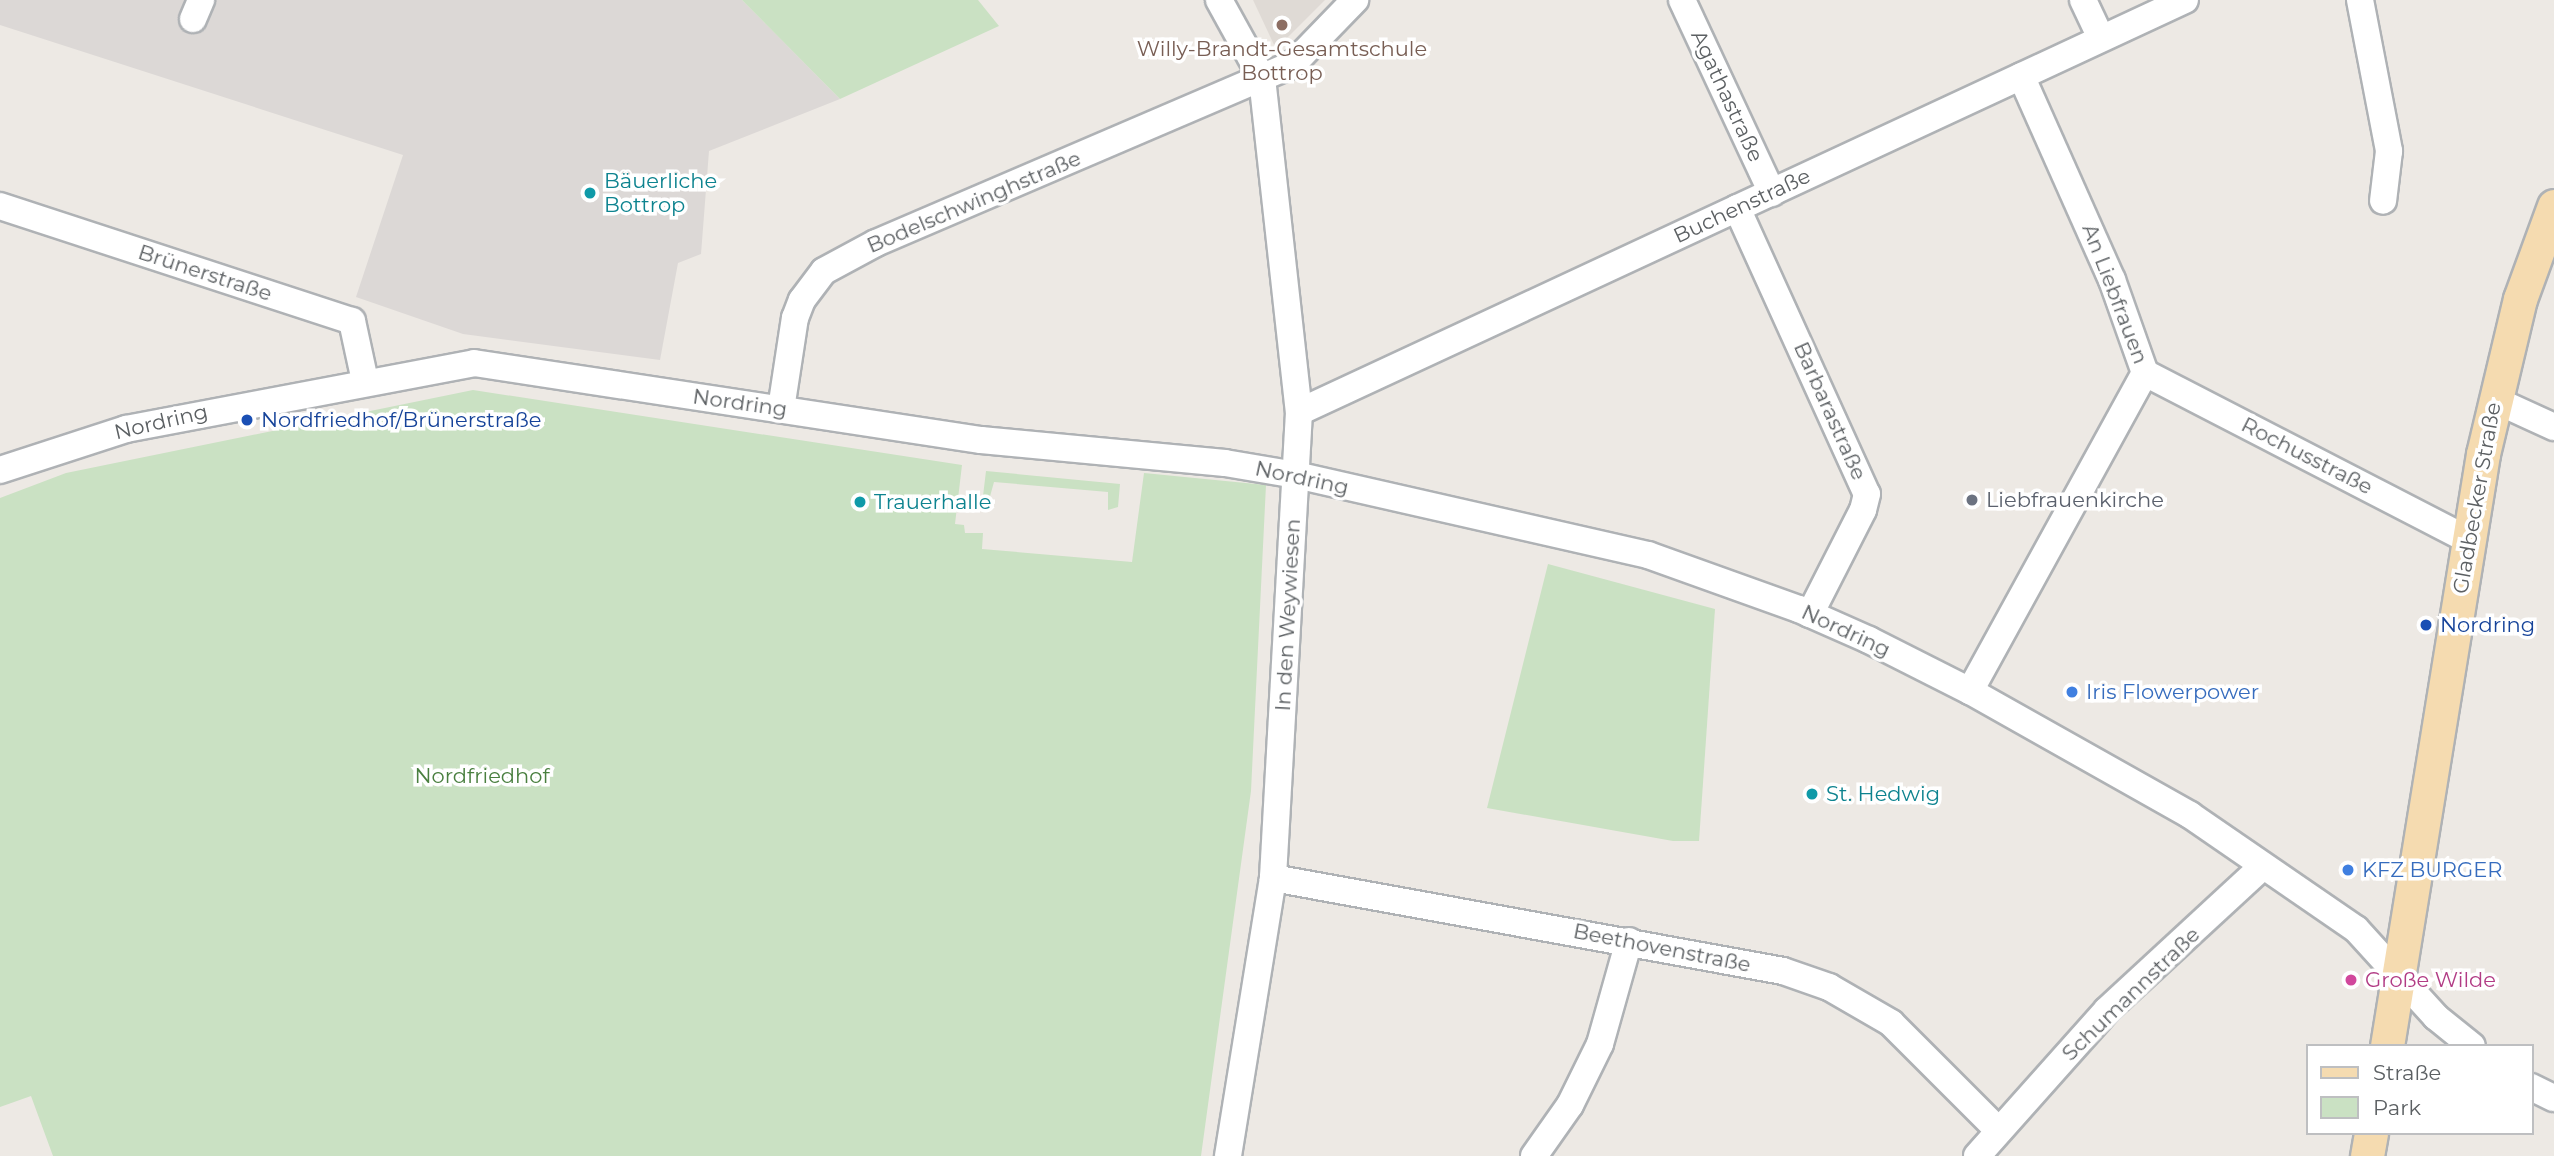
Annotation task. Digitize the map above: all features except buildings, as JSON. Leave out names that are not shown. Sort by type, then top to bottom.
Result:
[{"type":"main road","name":"Gladbecker Straße","points":[[2387,1044],[2468,540],[2495,400],[2520,299],[2554,206]]},
{"type":"main road","points":[[2367,1156],[2371,1135]]},
{"type":"street","name":"In den Weywiesen","points":[[1219,0],[1262,78],[1299,412],[1273,878],[1228,1156]]},
{"type":"street","name":"Bodelschwinghstraße","points":[[781,409],[795,318],[802,300],[824,271],[876,243],[1292,65],[1355,0]]},
{"type":"street","name":"Agathastraße","points":[[1682,0],[1772,193]]},
{"type":"street","points":[[2083,0],[2101,38]]},
{"type":"street","name":"Buchenstraße","points":[[1299,412],[2185,0]]},
{"type":"street","points":[[2360,0],[2389,151],[2383,201]]},
{"type":"street","name":"An Liebfrauen","points":[[1970,691],[2145,373],[2112,280],[2021,76]]},
{"type":"street","name":"Brünerstraße","points":[[0,206],[352,321],[365,382]]},
{"type":"street","name":"Barbarastraße","points":[[1737,208],[1867,494],[1863,510],[1810,614]]},
{"type":"street","name":"Nordring","points":[[0,470],[126,429],[474,363],[981,440],[1296,475],[1648,555],[1810,614],[1970,691],[2190,815],[2356,929],[2399,978],[2470,1044]]},
{"type":"street","name":"Rochusstraße","points":[[2145,373],[2468,540]]},
{"type":"street","points":[[2495,400],[2554,427]]},
{"type":"street","name":"Schumannstraße","points":[[1977,1156],[1997,1129],[2107,1010],[2263,866]]},
{"type":"street","name":"Beethovenstraße","points":[[1273,878],[1783,971],[1864,1004],[1938,1066],[1997,1129]]},
{"type":"street","points":[[1534,1156],[1570,1105],[1600,1044],[1629,941]]},
{"type":"street","points":[[2533,1088],[2554,1098]]},
{"type":"shaded area","points":[[0,0],[742,0],[840,99],[709,151],[701,254],[678,263],[660,360],[463,334],[356,297],[403,155],[0,25]]},
{"type":"shaded area","name":"Willy-Brandt-Gesamtschule Bottrop","points":[[1253,0],[1325,0],[1276,49]]},
{"type":"green space","points":[[742,0],[978,0],[999,26],[840,99]]},
{"type":"green space","name":"Nordfriedhof","points":[[473,390],[962,465],[955,524],[964,525],[965,533],[983,533],[982,549],[1132,562],[1144,473],[1266,485],[1251,791],[1201,1156],[53,1156],[31,1096],[0,1107],[0,498],[66,473]]},
{"type":"green space","points":[[986,471],[1120,484],[1118,507],[1108,510],[1108,492],[994,482],[989,500],[983,496]]},
{"type":"green space","points":[[1548,564],[1715,609],[1699,841],[1673,841],[1487,808]]},
{"type":"place","name":"Willy-Brandt-Gesamtschule Bottrop","points":[[1282,25]]},
{"type":"place","name":"Bäuerliche Bottrop","points":[[590,193]]},
{"type":"place","name":"Nordfriedhof/Brünerstraße","points":[[247,420]]},
{"type":"place","name":"Liebfrauenkirche","points":[[1972,500]]},
{"type":"place","name":"Trauerhalle","points":[[860,502]]},
{"type":"place","name":"Nordring","points":[[2426,625]]},
{"type":"place","name":"Iris Flowerpower","points":[[2072,692]]},
{"type":"place","name":"St. Hedwig","points":[[1812,794]]},
{"type":"place","name":"KFZ BURGER","points":[[2348,870]]},
{"type":"place","name":"Große Wilde","points":[[2351,980]]}]
